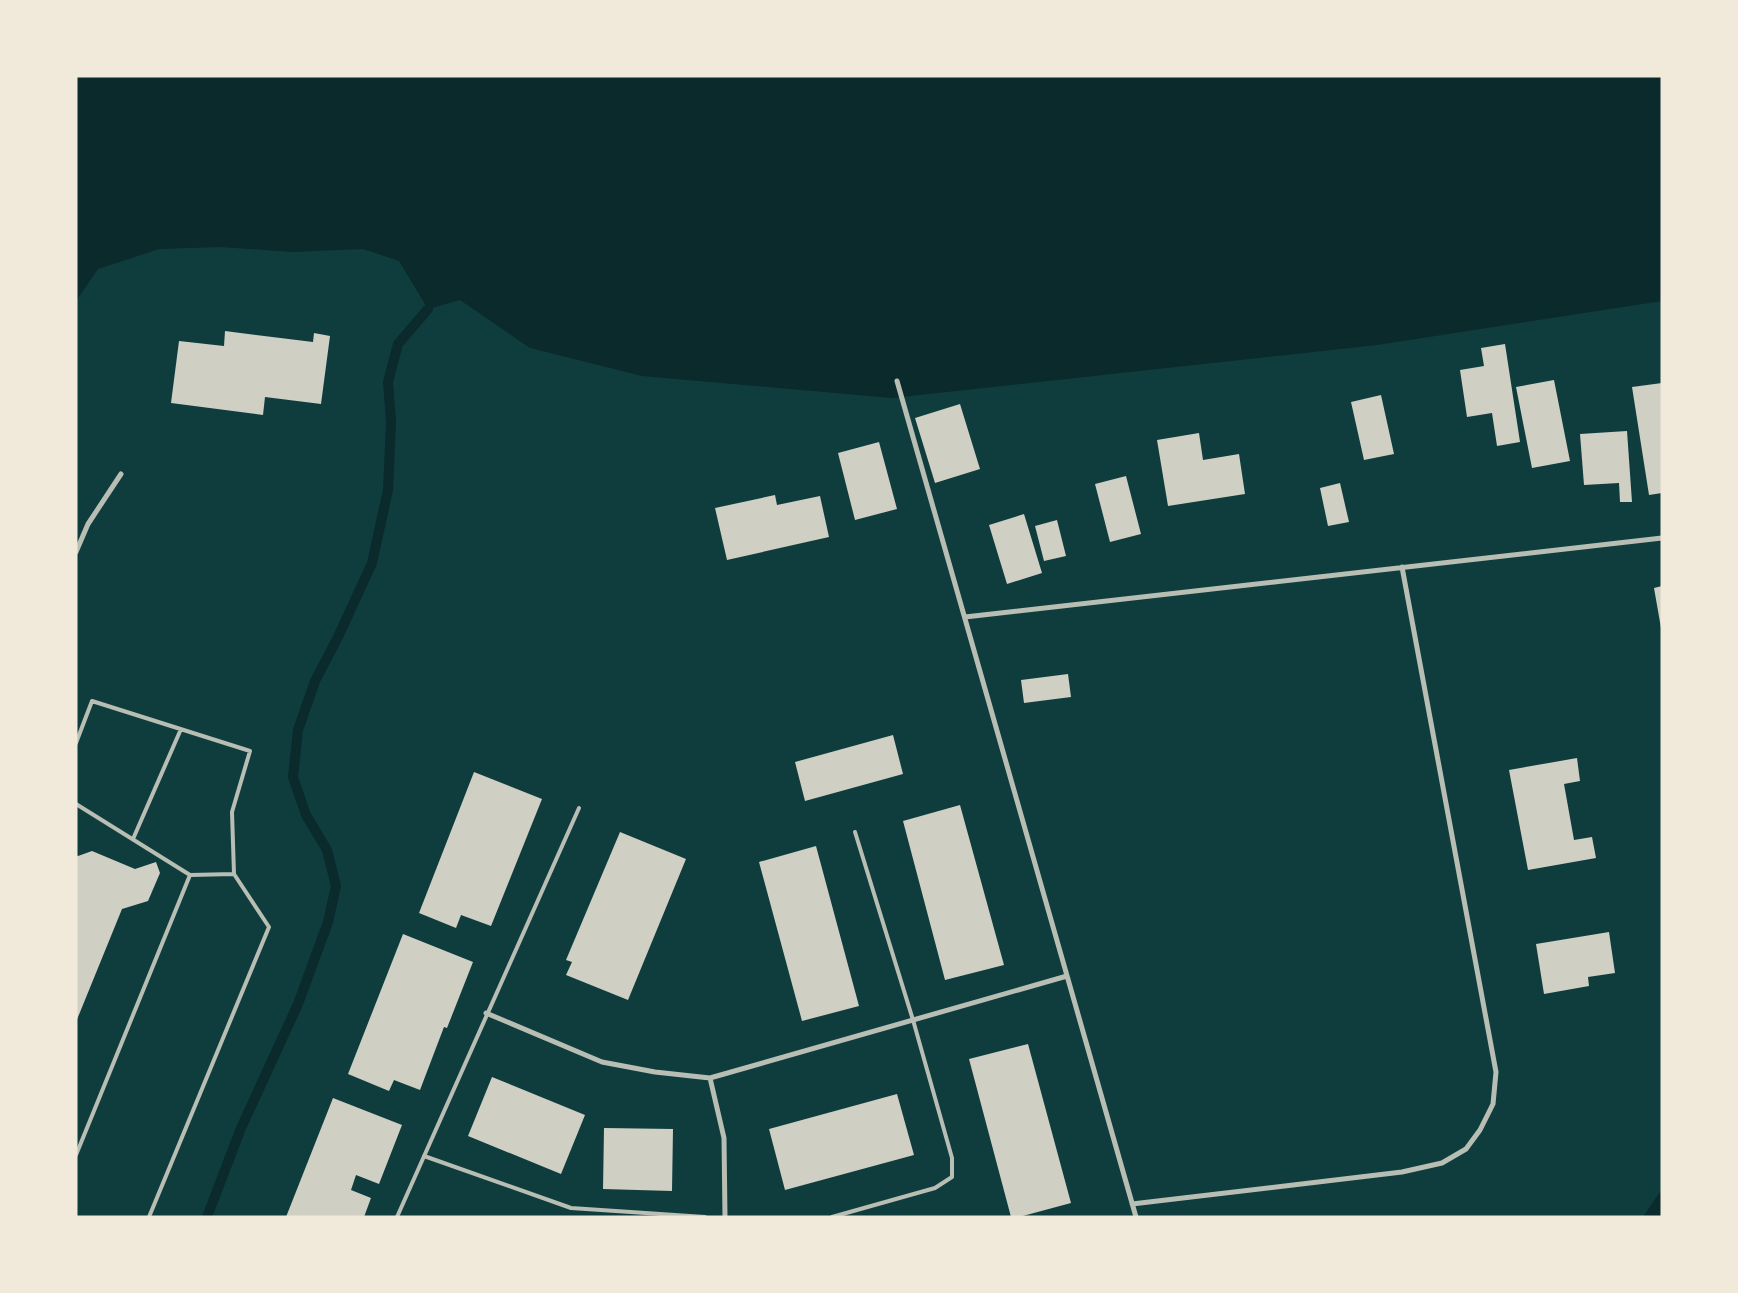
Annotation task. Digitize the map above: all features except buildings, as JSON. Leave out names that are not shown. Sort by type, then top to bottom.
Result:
[{"type":"street","points":[[897,381],[1136,1217]]},
{"type":"street","points":[[76,552],[88,524],[121,474]]},
{"type":"street","points":[[965,617],[1662,538]]},
{"type":"street","points":[[1132,1204],[1402,1172],[1442,1163],[1466,1149],[1480,1130],[1493,1104],[1496,1072],[1402,567]]},
{"type":"street","points":[[486,1013],[602,1062],[655,1072],[710,1078],[1067,976]]},
{"type":"street","points":[[710,1078],[724,1138],[725,1217]]},
{"type":"lane","points":[[76,743],[92,701],[250,751],[232,812],[234,874],[269,927],[149,1217]]},
{"type":"lane","points":[[133,839],[181,729]]},
{"type":"lane","points":[[76,804],[190,874],[234,874]]},
{"type":"lane","points":[[397,1217],[486,1013],[579,808]]},
{"type":"lane","points":[[832,1217],[935,1188],[952,1177],[952,1158],[913,1020],[855,832]]},
{"type":"lane","points":[[76,1155],[190,874]]},
{"type":"lane","points":[[424,1156],[571,1208],[705,1217]]},
{"type":"water","points":[[76,76],[1662,76],[1662,301],[1377,345],[892,398],[642,376],[530,348],[460,300],[428,309],[399,261],[363,249],[293,252],[221,247],[159,249],[98,269],[76,301]]},
{"type":"water","points":[[1662,1189],[1662,1217],[1643,1217]]},
{"type":"waterway","points":[[207,1217],[241,1128],[298,1004],[328,922],[336,886],[327,850],[306,815],[293,777],[298,730],[315,681],[338,637],[372,563],[388,490],[391,422],[388,382],[398,344],[428,309]]}]
